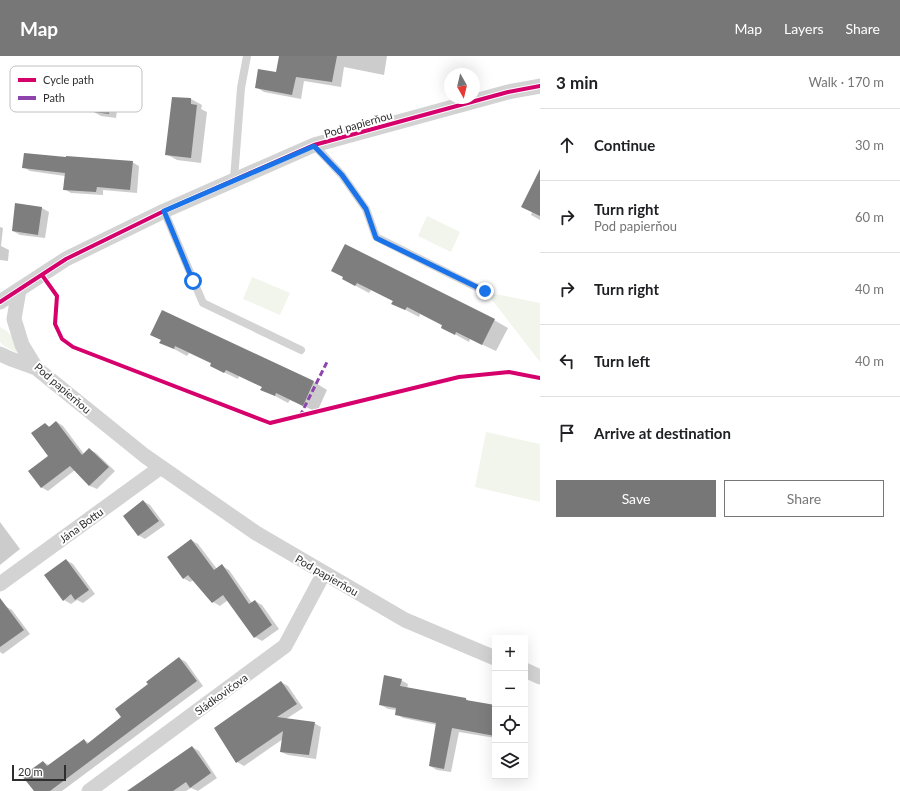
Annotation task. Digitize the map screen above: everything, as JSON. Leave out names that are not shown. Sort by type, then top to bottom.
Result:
[{"type":"street","name":"Pod papierňou","points":[[492,657],[405,620],[256,533],[161,467],[36,368],[22,345],[14,319],[19,290],[66,259],[164,211],[234,179],[314,146],[508,92],[540,86]]},
{"type":"street","points":[[0,302],[19,290]]},
{"type":"street","points":[[0,354],[36,368]]},
{"type":"street","name":"Jána Bottu","points":[[0,584],[161,467]]},
{"type":"street","name":"Sládkovičova","points":[[89,791],[285,646],[324,573]]},
{"type":"street","points":[[527,671],[540,677]]},
{"type":"lane","points":[[234,179],[241,88],[247,56]]},
{"type":"lane","points":[[314,146],[342,175],[366,209],[376,238],[486,292]]},
{"type":"lane","points":[[164,211],[203,303],[301,350]]},
{"type":"shaded area","points":[[427,216],[460,232],[451,252],[418,236]]},
{"type":"shaded area","points":[[252,277],[290,293],[280,315],[243,299]]},
{"type":"shaded area","points":[[486,292],[540,303],[540,362]]},
{"type":"shaded area","points":[[0,327],[8,332],[15,342],[19,354],[4,346],[0,342]]},
{"type":"shaded area","points":[[486,432],[540,444],[540,502],[475,487]]},
{"type":"building","points":[[279,56],[337,56],[332,82],[296,77],[292,95],[255,88],[258,69],[276,72]]},
{"type":"building","points":[[172,97],[191,98],[191,104],[197,105],[191,158],[165,155]]},
{"type":"building","points":[[93,112],[109,112],[109,114]]},
{"type":"building","points":[[24,153],[133,161],[130,190],[97,187],[96,192],[63,190],[65,173],[22,168]]},
{"type":"building","points":[[540,169],[540,216],[521,207]]},
{"type":"building","points":[[15,203],[42,207],[38,235],[12,231]]},
{"type":"building","points":[[345,244],[495,319],[482,345],[456,332],[455,335],[441,328],[442,325],[407,307],[405,310],[391,304],[393,301],[357,283],[355,286],[342,279],[343,277],[331,271]]},
{"type":"building","points":[[162,310],[314,381],[303,406],[276,393],[275,396],[260,390],[262,387],[226,370],[224,373],[210,366],[211,363],[175,346],[174,349],[159,343],[161,340],[150,335]]},
{"type":"building","points":[[56,421],[82,455],[89,448],[109,467],[89,486],[70,466],[41,488],[28,471],[48,456],[31,433],[45,423],[49,427]]},
{"type":"building","points":[[143,500],[159,521],[138,536],[123,516]]},
{"type":"building","points":[[191,539],[214,570],[222,564],[249,604],[255,600],[272,625],[254,638],[223,595],[212,603],[188,575],[183,579],[167,557]]},
{"type":"building","points":[[66,559],[89,590],[75,600],[71,594],[63,601],[44,575]]},
{"type":"building","points":[[0,598],[24,630],[0,647]]},
{"type":"building","points":[[179,657],[197,681],[50,791],[34,791],[22,776],[43,761],[47,766],[84,739],[87,744],[121,717],[115,709],[148,684],[146,682]]},
{"type":"building","points":[[384,675],[402,679],[400,686],[466,698],[466,700],[492,704],[492,735],[452,728],[444,769],[429,766],[436,723],[395,715],[396,708],[379,705]]},
{"type":"building","points":[[281,681],[297,704],[277,717],[315,722],[309,755],[280,752],[283,731],[236,763],[214,728]]},
{"type":"building","points":[[192,746],[211,773],[190,788],[186,782],[173,791],[127,791]]},
{"type":"marked path","points":[[300,416],[327,362]]},
{"type":"cycle path","points":[[0,302],[66,259],[164,211],[314,145],[508,92],[540,86]]},
{"type":"cycle path","points":[[42,275],[57,296],[55,324],[62,339],[73,347],[270,423],[459,377],[509,372],[540,378]]},
{"type":"route","points":[[193,281],[164,211],[234,179],[314,146],[342,175],[366,209],[376,238],[485,291]]}]
